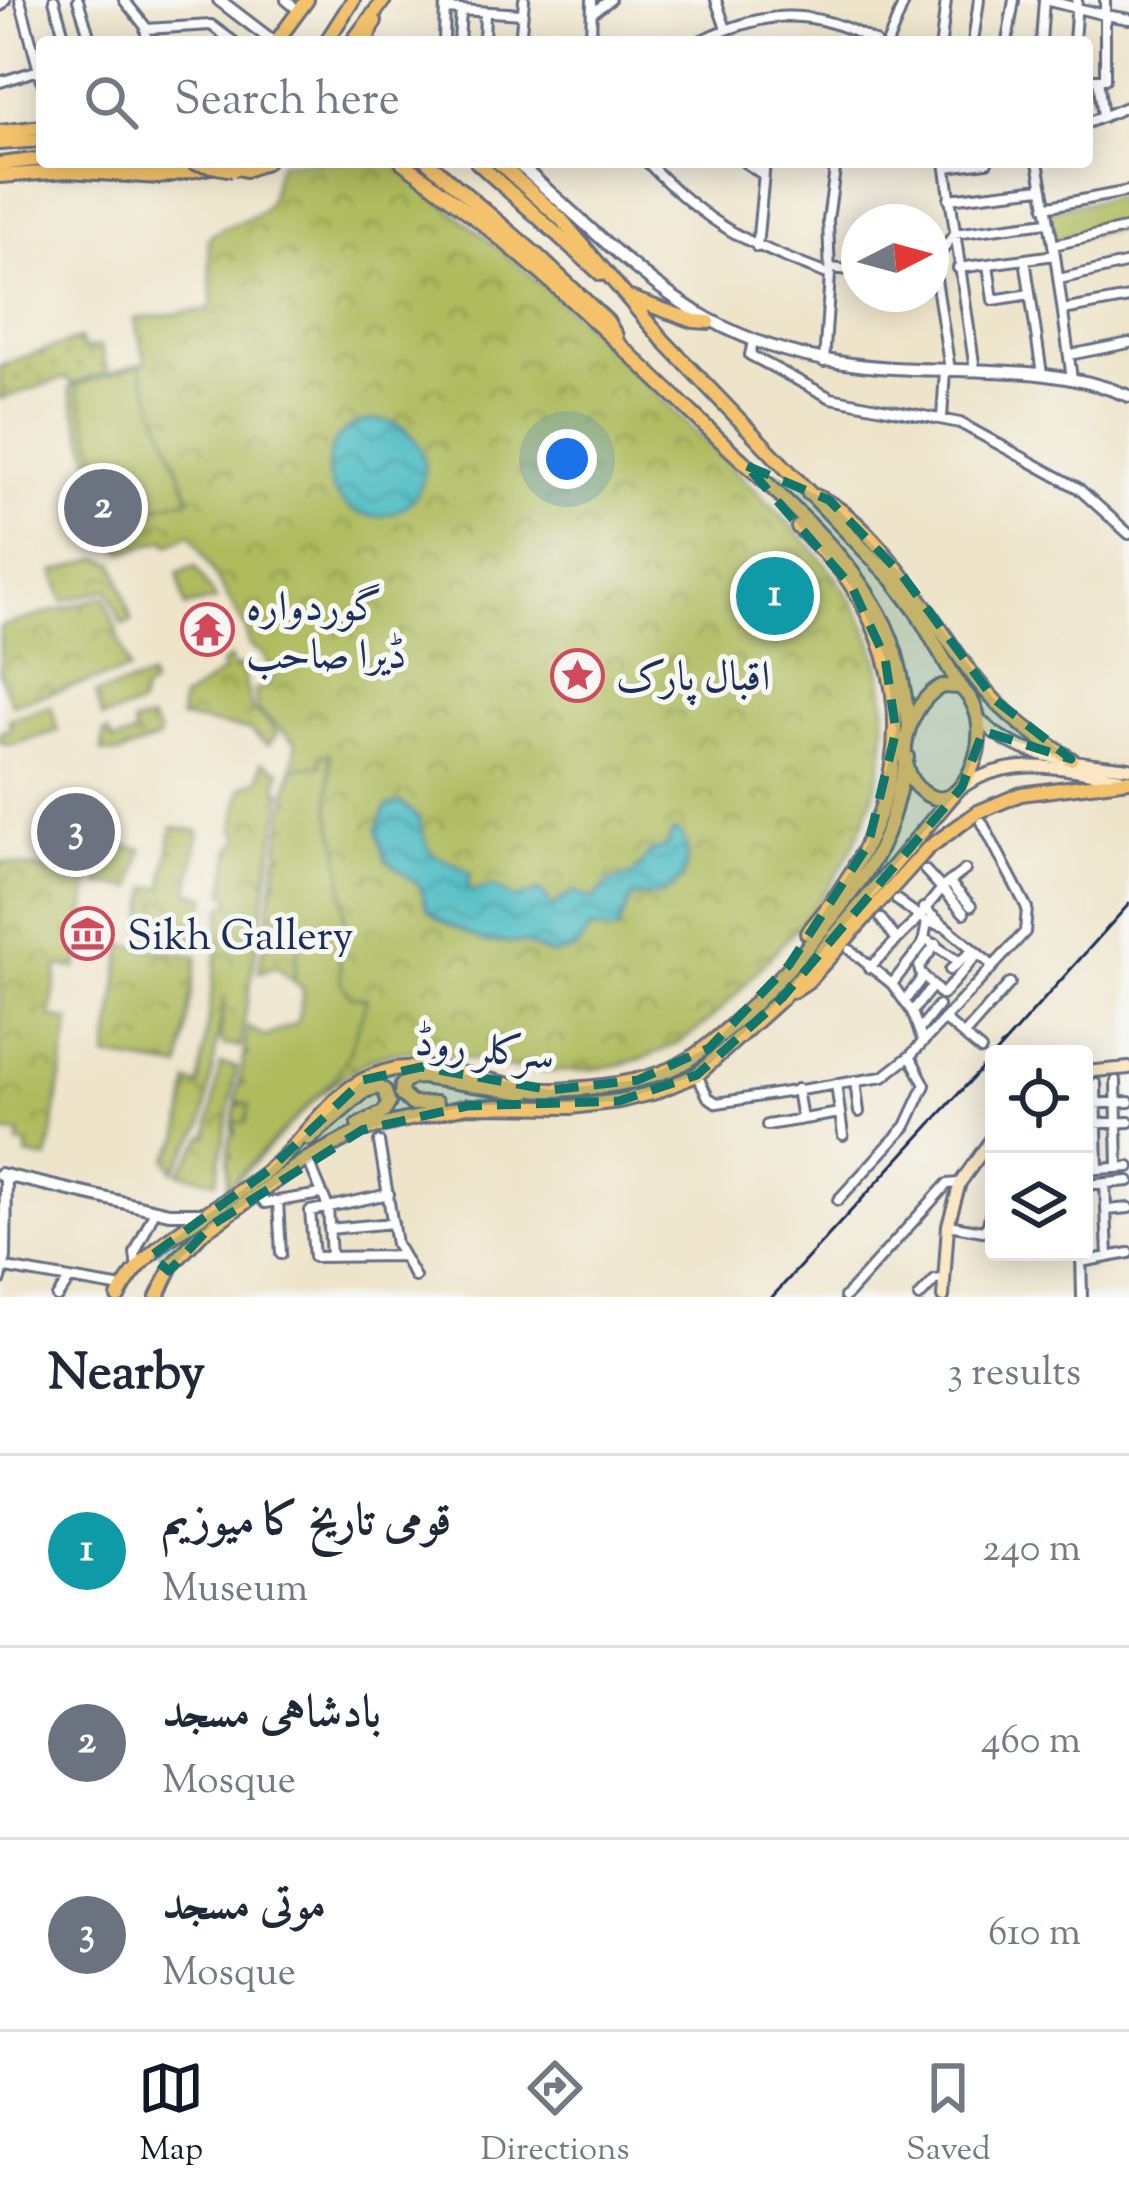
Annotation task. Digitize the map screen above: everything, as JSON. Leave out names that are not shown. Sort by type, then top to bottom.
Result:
[{"type":"main road","points":[[361,36],[386,0]]},
{"type":"main road","points":[[283,36],[307,4]]},
{"type":"main road","points":[[349,6],[357,36]]},
{"type":"main road","points":[[330,36],[349,6]]},
{"type":"main road","points":[[0,132],[36,128]]},
{"type":"main road","points":[[0,143],[36,140]]},
{"type":"main road","points":[[0,164],[36,160]]},
{"type":"main road","points":[[0,176],[68,171],[160,178],[214,168]]},
{"type":"main road","points":[[410,168],[508,244],[620,344],[841,556],[881,615],[896,650],[909,727],[907,757],[912,777],[923,792],[940,797],[986,772],[1018,765],[1129,779]]},
{"type":"main road","points":[[435,168],[607,321],[620,344]]},
{"type":"main road","points":[[484,168],[624,295],[907,597],[992,732],[1017,748],[1129,768]]},
{"type":"main road","points":[[506,168],[565,215],[624,295],[709,322]]},
{"type":"main road","points":[[748,466],[760,488],[852,586],[885,658],[896,731],[891,784],[868,845],[854,873],[795,947],[789,964]]},
{"type":"main road","points":[[808,493],[829,500],[886,556],[994,699],[1040,740],[1072,759]]},
{"type":"main road","points":[[909,727],[930,692],[942,686],[960,687]]},
{"type":"main road","points":[[959,790],[978,746],[979,718]]},
{"type":"main road","name":"سرکلر روڈ","points":[[120,1293],[151,1256],[268,1171],[352,1086],[391,1070],[432,1068],[551,1090],[625,1083],[690,1060],[723,1036],[842,906],[880,849],[907,757]]},
{"type":"main road","points":[[782,998],[807,982],[940,836],[993,804],[1021,794],[1129,779]]},
{"type":"main road","name":"سرکلر روڈ","points":[[157,1297],[169,1271],[202,1233],[334,1142],[378,1125],[467,1106],[598,1104],[637,1098],[697,1075],[782,998],[959,790]]},
{"type":"main road","points":[[1093,1071],[1129,1068]]},
{"type":"main road","points":[[467,1106],[412,1104],[401,1094],[402,1085],[415,1076],[505,1093],[551,1090]]},
{"type":"main road","points":[[297,1144],[311,1138],[365,1091],[377,1088],[387,1093],[384,1112],[334,1142]]},
{"type":"main road","points":[[943,1297],[949,1225],[960,1183],[985,1148]]},
{"type":"main road","points":[[151,1256],[169,1271]]},
{"type":"street","points":[[20,0],[36,62]]},
{"type":"street","points":[[54,0],[64,36]]},
{"type":"street","points":[[78,0],[89,36]]},
{"type":"street","points":[[124,0],[146,29],[146,36]]},
{"type":"street","points":[[219,0],[270,36]]},
{"type":"street","points":[[286,0],[307,4]]},
{"type":"street","points":[[520,36],[524,0]]},
{"type":"street","points":[[591,36],[592,0]]},
{"type":"street","points":[[592,13],[610,0]]},
{"type":"street","points":[[716,0],[726,29]]},
{"type":"street","points":[[890,36],[905,0]]},
{"type":"street","points":[[942,36],[946,0]]},
{"type":"street","points":[[975,36],[979,0]]},
{"type":"street","points":[[1008,36],[1014,0]]},
{"type":"street","points":[[1042,36],[1045,0],[1129,19]]},
{"type":"street","points":[[1093,79],[1106,79],[1106,0]]},
{"type":"street","points":[[444,36],[445,4],[461,10],[522,14]]},
{"type":"street","points":[[1075,36],[1077,5]]},
{"type":"street","points":[[459,36],[461,10]]},
{"type":"street","points":[[484,36],[485,12]]},
{"type":"street","points":[[710,36],[764,16],[796,15],[837,24],[862,36]]},
{"type":"street","points":[[146,29],[211,26],[225,36]]},
{"type":"street","points":[[0,82],[36,71]]},
{"type":"street","points":[[1093,82],[1103,117]]},
{"type":"street","points":[[1093,121],[1129,106]]},
{"type":"street","points":[[522,168],[565,215],[626,264],[709,322],[753,342],[824,362],[1042,374],[1129,396]]},
{"type":"street","points":[[653,168],[688,202],[757,247],[841,272]]},
{"type":"street","points":[[753,168],[762,174]]},
{"type":"street","points":[[757,247],[764,168]]},
{"type":"street","points":[[824,362],[828,220],[835,168]]},
{"type":"street","points":[[946,168],[975,370]]},
{"type":"street","points":[[1039,168],[1072,379]]},
{"type":"street","points":[[950,199],[1041,188]]},
{"type":"street","points":[[1045,208],[1129,191]]},
{"type":"street","points":[[949,241],[954,234],[1047,222]]},
{"type":"street","points":[[958,268],[1025,259],[1129,228]]},
{"type":"street","points":[[1025,259],[1042,374]]},
{"type":"street","points":[[1059,279],[1129,263]]},
{"type":"street","points":[[988,264],[993,300],[1030,294]]},
{"type":"street","points":[[1063,310],[1129,298]]},
{"type":"street","points":[[940,312],[948,370],[942,418]]},
{"type":"street","points":[[753,342],[750,355],[831,398],[942,418],[1000,443],[1078,488],[1129,534]]},
{"type":"street","points":[[1069,355],[1129,343]]},
{"type":"street","points":[[697,1075],[708,1097],[717,1102],[883,1077],[910,1056],[1025,932],[1029,916],[982,822]]},
{"type":"street","points":[[868,968],[964,869]]},
{"type":"street","points":[[925,870],[968,909]]},
{"type":"street","points":[[897,900],[944,926],[993,966]]},
{"type":"street","points":[[920,912],[928,922],[944,926]]},
{"type":"street","points":[[880,919],[897,940]]},
{"type":"street","points":[[892,984],[924,938],[928,922]]},
{"type":"street","points":[[956,935],[919,967],[932,988],[958,1005]]},
{"type":"street","points":[[924,938],[959,962]]},
{"type":"street","points":[[850,950],[906,999],[923,1042]]},
{"type":"street","points":[[950,970],[975,952]]},
{"type":"street","points":[[942,995],[975,952]]},
{"type":"street","points":[[906,999],[922,978]]},
{"type":"street","points":[[964,1035],[1010,982]]},
{"type":"street","points":[[912,1012],[932,988]]},
{"type":"street","points":[[919,1030],[938,1006]]},
{"type":"street","points":[[944,1019],[981,1050]]},
{"type":"street","points":[[838,1200],[917,1109],[925,1085],[910,1056]]},
{"type":"street","points":[[855,1081],[859,1112]]},
{"type":"street","points":[[1093,1169],[1124,1168],[1116,1081]]},
{"type":"street","points":[[836,1084],[842,1135]]},
{"type":"street","points":[[1096,1084],[1098,1169]]},
{"type":"street","points":[[797,1089],[802,1119]]},
{"type":"street","points":[[1093,1104],[1129,1102]]},
{"type":"street","points":[[766,1125],[840,1113]]},
{"type":"street","points":[[1093,1124],[1129,1122]]},
{"type":"street","points":[[379,1142],[401,1256],[415,1277]]},
{"type":"street","points":[[307,1159],[328,1207],[331,1257]]},
{"type":"street","points":[[120,1293],[71,1279],[1,1271],[3,1175],[155,1210],[208,1212]]},
{"type":"street","points":[[1093,1184],[1129,1181]]},
{"type":"street","points":[[845,1297],[947,1184],[960,1183]]},
{"type":"street","points":[[1106,1183],[1108,1257]]},
{"type":"street","points":[[259,1194],[265,1203],[321,1194]]},
{"type":"street","points":[[389,1194],[310,1210],[314,1257],[401,1256]]},
{"type":"street","points":[[278,1201],[281,1254]]},
{"type":"street","points":[[1106,1210],[1129,1208]]},
{"type":"street","points":[[137,1270],[135,1253],[155,1210]]},
{"type":"street","points":[[329,1229],[393,1223]]},
{"type":"street","points":[[949,1225],[982,1231],[985,1227]]},
{"type":"street","points":[[1093,1257],[1129,1253]]},
{"type":"street","points":[[1081,1261],[1082,1297]]},
{"type":"street","points":[[920,1297],[935,1280],[945,1278]]},
{"type":"street","points":[[57,1297],[71,1279]]},
{"type":"highlighted area","points":[[747,466],[829,500],[902,575],[994,699],[1071,759],[983,731],[962,787],[782,998],[697,1075],[619,1101],[467,1106],[362,1130],[212,1225],[169,1271],[151,1256],[268,1171],[363,1080],[421,1067],[551,1090],[638,1080],[709,1048],[789,965],[868,845],[896,731],[885,658],[852,587]]},
{"type":"green space","name":"اقبال پارک","points":[[278,168],[400,168],[592,331],[771,505],[833,573],[872,642],[884,688],[885,734],[878,780],[863,825],[841,868],[814,907],[734,996],[683,1040],[625,1063],[563,1071],[518,1069],[430,1052],[387,1054],[329,1087],[227,1188],[228,1157],[232,1155],[228,1152],[231,1135],[236,1133],[232,1130],[240,1105],[236,1101],[239,1085],[244,1083],[240,1080],[248,1054],[244,1051],[248,1027],[265,1037],[297,1023],[304,990],[277,967],[259,972],[277,881],[277,856],[282,854],[278,850],[281,828],[286,826],[282,823],[285,803],[290,800],[286,797],[296,743],[256,708],[255,690],[269,686],[273,674],[262,653],[249,646],[246,629],[191,534],[169,545],[165,540],[124,552],[118,548],[69,389],[146,362],[134,319],[207,310],[213,305],[208,239],[263,210]]},
{"type":"green space","points":[[1129,194],[1129,225],[1053,242],[1048,210]]},
{"type":"green space","points":[[80,339],[83,349],[100,347],[108,373],[73,384],[66,378],[0,399],[0,365]]},
{"type":"green space","points":[[139,364],[190,498],[117,518],[76,386]]},
{"type":"green space","points":[[99,558],[115,564],[132,622],[122,625],[108,589],[63,601],[54,572]]},
{"type":"green space","points":[[195,566],[216,600],[185,607],[178,573]]},
{"type":"green space","points":[[105,596],[129,670],[12,704],[0,674],[0,627]]},
{"type":"green space","points":[[230,658],[234,669],[241,666],[252,711],[264,716],[277,733],[268,745],[249,730],[180,718],[182,700],[224,671],[221,665]]},
{"type":"green space","points":[[150,678],[152,686],[143,692],[140,706],[102,718],[96,694]]},
{"type":"green space","points":[[51,706],[58,731],[13,745],[0,743],[0,732],[11,729],[9,719]]},
{"type":"green space","points":[[151,720],[158,739],[119,754],[102,752],[104,733],[113,742],[135,735],[133,724]]},
{"type":"green space","points":[[330,754],[330,814],[340,851],[346,933],[339,954],[341,982],[351,996],[367,999],[348,1056],[335,1078],[227,1188],[228,1157],[232,1155],[228,1152],[231,1135],[236,1133],[233,1122],[246,1123],[249,1105],[236,1101],[239,1085],[244,1083],[240,1080],[248,1054],[244,1051],[248,1027],[265,1037],[297,1023],[304,990],[294,979],[300,936],[266,929],[277,881],[277,856],[282,854],[278,850],[281,828],[286,826],[282,823],[285,803],[290,800],[286,797],[293,768],[321,765],[320,755]]},
{"type":"green space","points":[[262,762],[280,771],[277,790],[282,791],[240,1047],[224,1045],[220,1038],[225,996],[203,1125],[174,1171],[167,1159],[180,1138],[189,1082],[199,1086],[218,945],[222,943],[218,939],[222,907],[230,897],[224,892],[231,848],[239,835],[234,828],[241,788],[259,779]]},
{"type":"green space","points":[[172,827],[199,831],[189,892],[206,896],[200,940],[142,932],[149,887],[163,888]]},
{"type":"green space","points":[[101,843],[142,849],[133,888],[99,884]]},
{"type":"green space","points":[[0,862],[90,878],[77,968],[58,966],[51,1017],[70,1021],[48,1159],[27,1155],[28,1145],[18,1144],[19,1134],[0,1132]]},
{"type":"green space","points":[[123,945],[197,956],[181,1068],[107,1057]]},
{"type":"green space","points":[[220,1064],[237,1067],[216,1181],[179,1173],[208,1136]]},
{"type":"water","points":[[376,420],[410,434],[424,468],[410,502],[376,516],[342,502],[328,468],[342,434]]},
{"type":"water","points":[[401,802],[419,818],[431,852],[471,874],[467,886],[472,892],[493,886],[517,899],[541,891],[552,907],[574,891],[592,900],[610,882],[634,874],[650,852],[666,847],[673,831],[681,833],[687,859],[682,876],[670,889],[632,897],[617,931],[589,929],[576,950],[551,955],[524,943],[486,942],[427,909],[420,886],[385,859],[377,829],[386,807]]},
{"type":"railway","points":[[1003,1045],[1129,904]]},
{"type":"railway","points":[[772,1297],[985,1065]]},
{"type":"place","name":"بادشاہی مسجد","points":[[103,508]]},
{"type":"place","name":"قومی تاریخ کا میوزیم","points":[[775,596]]},
{"type":"place","name":"گوردوارہ ڈیرا صاحب","points":[[207,629]]},
{"type":"place","name":"اقبال پارک","points":[[577,675]]},
{"type":"place","name":"موتی مسجد","points":[[76,832]]},
{"type":"place","name":"Sikh Gallery","points":[[88,934]]}]
